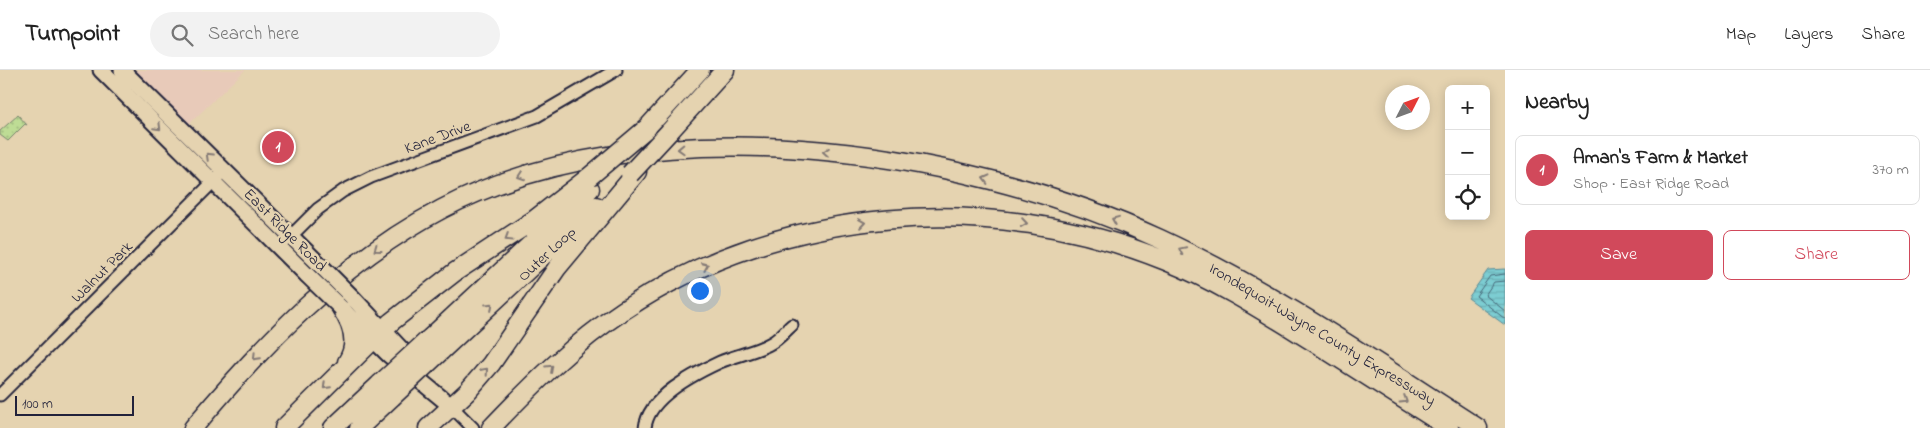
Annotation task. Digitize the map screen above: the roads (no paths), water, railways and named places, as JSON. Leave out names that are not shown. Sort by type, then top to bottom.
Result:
[{"type":"highway","points":[[284,428],[378,334],[455,272],[596,176],[647,128],[700,70]]},
{"type":"highway","name":"Outer Loop","points":[[334,428],[386,391],[435,345],[633,173],[725,70]]},
{"type":"highway","name":"Irondequoit–Wayne County Expressway","points":[[193,428],[256,356],[332,285],[391,240],[442,209],[516,177],[580,160],[654,150],[730,148],[802,150],[904,162],[997,181],[1083,208],[1147,234],[1201,259],[1265,294],[1478,428]]},
{"type":"highway","points":[[428,428],[496,358],[558,268],[633,173]]},
{"type":"highway","name":"Outer Loop","points":[[435,345],[596,176]]},
{"type":"highway","name":"Irondequoit–Wayne County Expressway","points":[[491,428],[544,374],[611,318],[662,287],[715,262],[771,242],[814,231],[887,220],[946,217],[991,219],[1049,227],[1102,239],[1166,261],[1211,282],[1269,315],[1449,428]]},
{"type":"highway","points":[[341,370],[351,356],[354,339],[347,302]]},
{"type":"highway","name":"Outer Loop","points":[[359,428],[386,391]]},
{"type":"main road","name":"East Ridge Road","points":[[101,70],[307,274],[347,302]]},
{"type":"main road","name":"East Ridge Road","points":[[122,70],[319,264],[347,302],[451,406]]},
{"type":"street","name":"Kane Drive","points":[[279,247],[318,209],[344,191],[371,177],[537,116],[616,70]]},
{"type":"street","name":"Walnut Park","points":[[0,395],[224,171]]},
{"type":"street","points":[[645,428],[647,415],[655,404],[687,380],[721,362],[772,343],[792,325]]},
{"type":"street","name":"East Ridge Road","points":[[451,406],[469,424]]},
{"type":"water","points":[[1505,269],[1505,325],[1468,298],[1488,270]]},
{"type":"place","name":"Aman's Farm & Market","points":[[278,147]]}]
